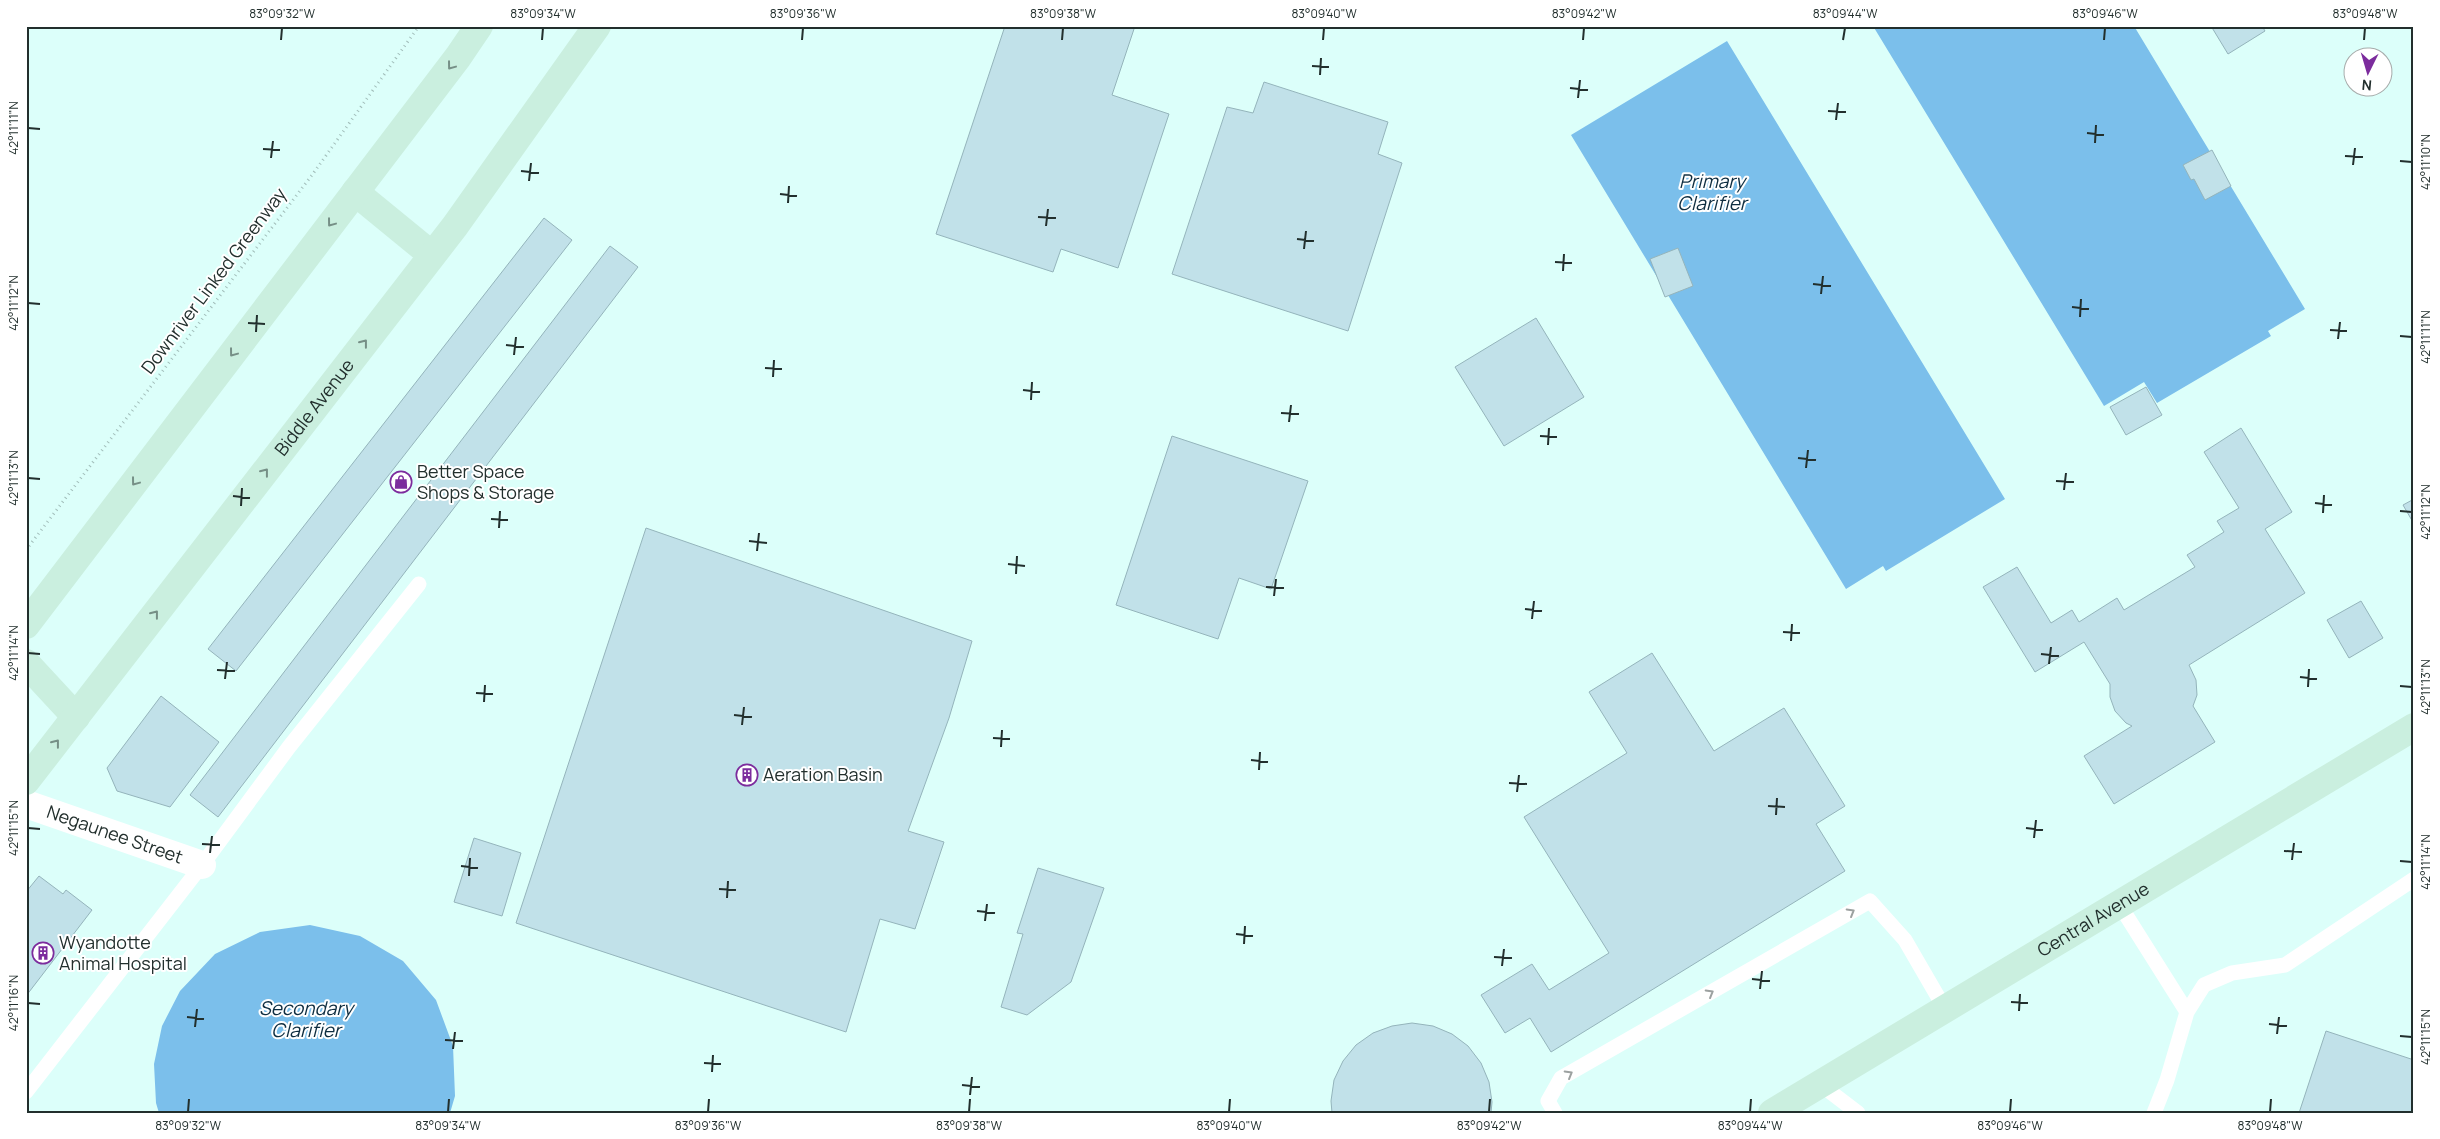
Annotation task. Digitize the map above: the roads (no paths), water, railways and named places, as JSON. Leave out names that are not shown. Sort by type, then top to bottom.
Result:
[{"type":"main road","points":[[26,625],[479,26]]},
{"type":"main road","name":"Biddle Avenue","points":[[26,781],[432,255],[597,26]]},
{"type":"main road","points":[[355,192],[432,255]]},
{"type":"main road","points":[[26,664],[76,717]]},
{"type":"main road","name":"Central Avenue","points":[[1772,1113],[2414,727]]},
{"type":"street","name":"Negaunee Street","points":[[26,804],[202,865]]},
{"type":"lane","points":[[26,1092],[202,865],[289,747],[419,584]]},
{"type":"lane","points":[[2154,1113],[2167,1080],[2187,1012],[2204,985],[2232,973],[2285,965],[2414,879]]},
{"type":"lane","points":[[1555,1113],[1548,1101],[1561,1078],[1870,901],[1905,940],[1945,1009]]},
{"type":"lane","points":[[2119,904],[2187,1012]]},
{"type":"lane","points":[[1820,1084],[1858,1113]]},
{"type":"water","points":[[1873,26],[2134,26],[2305,309],[2268,331],[2271,336],[2157,403],[2144,382],[2104,406]]},
{"type":"water","name":"Primary Clarifier","points":[[1727,41],[2005,499],[1886,571],[1883,566],[1846,589],[1571,135]]},
{"type":"water","name":"Secondary Clarifier","points":[[310,925],[360,936],[403,961],[436,1000],[453,1046],[455,1096],[450,1113],[159,1113],[156,1103],[154,1064],[162,1026],[180,991],[215,954],[260,932]]},
{"type":"place","name":"Better Space Shops & Storage","points":[[401,482]]},
{"type":"place","name":"Aeration Basin","points":[[747,775]]},
{"type":"place","name":"Wyandotte Animal Hospital","points":[[43,953]]}]
